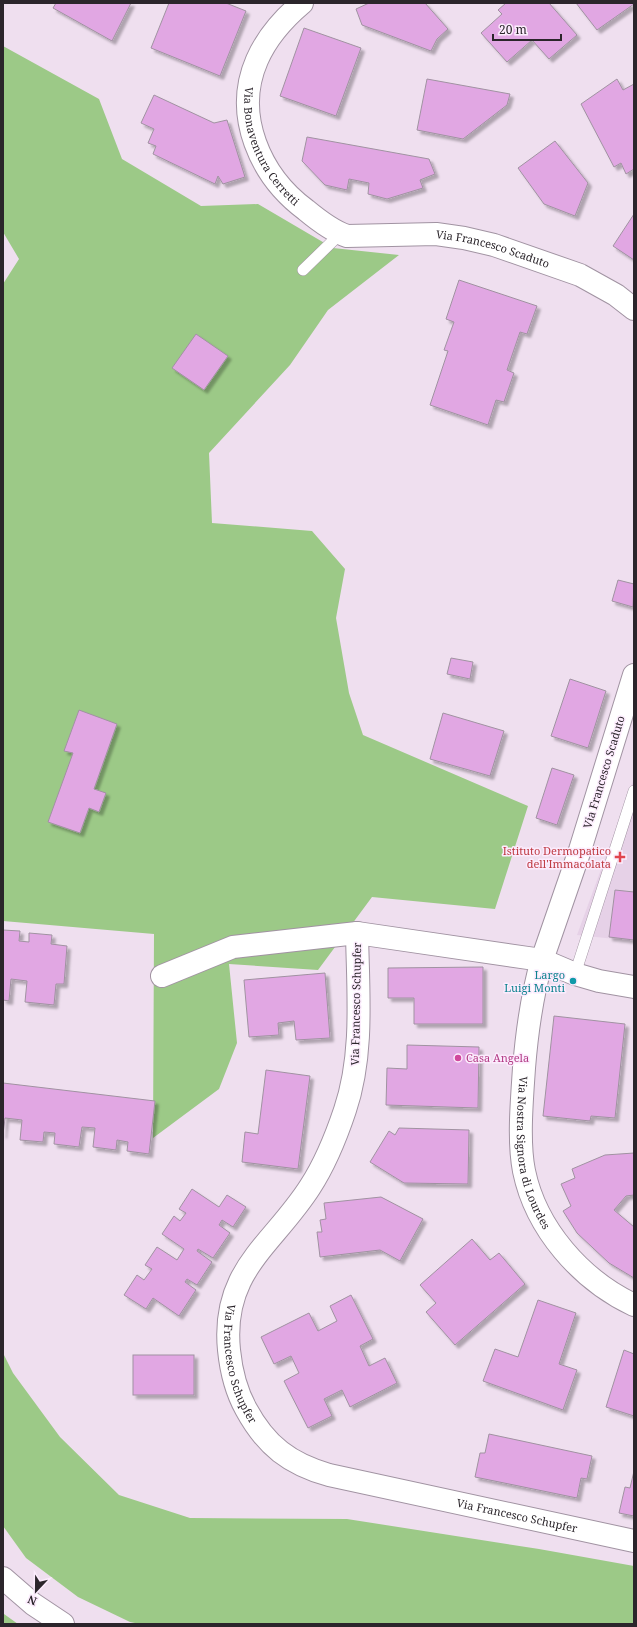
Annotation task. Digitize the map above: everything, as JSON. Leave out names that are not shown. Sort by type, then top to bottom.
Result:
[{"type":"street","name":"Via Bonaventura Cerretti","points":[[302,3],[278,26],[257,59],[248,98],[252,132],[263,163],[276,182],[298,205],[340,234]]},
{"type":"street","name":"Via Francesco Scaduto","points":[[340,234],[353,237],[406,234],[442,234],[494,245],[580,275],[616,295],[634,309]]},
{"type":"street","name":"Via Francesco Scaduto","points":[[542,960],[580,850],[634,675]]},
{"type":"street","name":"Via Francesco Schupfer","points":[[162,976],[233,946],[357,933],[542,960]]},
{"type":"street","name":"Via Francesco Schupfer","points":[[357,933],[357,1041],[351,1088],[345,1110],[332,1144],[317,1175],[302,1198],[273,1233],[246,1270],[231,1302],[228,1339],[231,1363],[241,1400],[257,1427],[275,1448],[292,1460],[309,1469],[329,1475],[634,1541]]},
{"type":"street","points":[[542,960],[575,974],[609,983],[634,987]]},
{"type":"street","name":"Via Nostra Signora di Lourdes","points":[[542,960],[532,1002],[524,1078],[522,1152],[526,1181],[533,1200],[545,1224],[572,1259],[600,1286],[634,1305]]},
{"type":"street","points":[[3,1578],[17,1591],[56,1620]]},
{"type":"lane","points":[[303,270],[340,234]]},
{"type":"lane","points":[[575,974],[634,791]]},
{"type":"shaded area","name":"Istituto Dermopatico dell'Immacolata","points":[[634,779],[634,941],[577,935]]},
{"type":"green space","points":[[3,46],[99,99],[122,159],[201,206],[258,204],[333,248],[399,255],[328,310],[290,365],[209,453],[212,523],[312,531],[345,569],[336,618],[349,693],[363,735],[528,806],[495,909],[372,897],[318,970],[229,964],[237,1043],[219,1089],[153,1138],[154,934],[3,921],[3,284],[19,259],[3,232]]},
{"type":"green space","points":[[3,1353],[13,1373],[60,1437],[119,1495],[190,1518],[347,1519],[539,1549],[634,1566],[634,1624],[140,1624],[130,1622],[78,1597],[26,1558],[3,1526]]},
{"type":"green space","points":[[3,1613],[4,1614],[18,1624],[3,1624]]},
{"type":"building","points":[[56,3],[131,3],[112,41],[53,8]]},
{"type":"building","points":[[169,3],[226,3],[246,11],[220,76],[151,48]]},
{"type":"building","points":[[369,3],[425,3],[448,29],[437,39],[431,51],[362,25],[356,9]]},
{"type":"building","points":[[506,3],[549,3],[577,35],[549,59],[532,40],[507,62],[481,33],[502,14],[498,10]]},
{"type":"building","points":[[576,3],[634,3],[634,4],[597,30]]},
{"type":"building","points":[[304,28],[361,48],[336,116],[280,96]]},
{"type":"building","points":[[427,79],[510,94],[507,105],[463,139],[417,130]]},
{"type":"building","points":[[617,79],[623,90],[634,84],[634,169],[626,174],[621,163],[614,167],[581,104]]},
{"type":"building","points":[[154,95],[214,123],[227,120],[245,177],[223,184],[218,176],[215,184],[153,154],[156,146],[148,143],[154,129],[141,123]]},
{"type":"building","points":[[307,137],[429,159],[435,174],[420,180],[423,188],[387,199],[368,194],[369,183],[349,179],[347,190],[325,185],[302,161]]},
{"type":"building","points":[[555,141],[588,183],[575,216],[544,204],[518,168]]},
{"type":"building","points":[[634,214],[634,260],[613,246]]},
{"type":"building","points":[[459,280],[537,306],[527,334],[520,332],[507,370],[514,373],[504,402],[496,400],[488,425],[430,405],[448,351],[444,350],[454,322],[446,319]]},
{"type":"building","points":[[196,334],[228,356],[204,390],[172,368]]},
{"type":"building","points":[[618,580],[634,584],[633,607],[612,601]]},
{"type":"building","points":[[451,658],[473,662],[470,679],[447,674]]},
{"type":"building","points":[[570,679],[606,691],[588,748],[551,736]]},
{"type":"building","points":[[79,710],[117,724],[94,789],[106,793],[99,812],[89,808],[80,833],[48,822],[73,753],[64,751]]},
{"type":"building","points":[[443,713],[504,731],[490,776],[430,759]]},
{"type":"building","points":[[552,768],[574,775],[557,825],[536,818]]},
{"type":"building","points":[[615,890],[634,892],[634,940],[609,937]]},
{"type":"building","points":[[3,930],[20,931],[19,941],[29,942],[29,933],[52,935],[51,944],[67,946],[64,984],[56,984],[54,1005],[25,1002],[27,981],[11,979],[9,1001],[3,1000]]},
{"type":"building","points":[[483,967],[483,1024],[414,1024],[414,998],[388,998],[388,968]]},
{"type":"building","points":[[325,973],[330,1038],[296,1040],[294,1021],[278,1023],[279,1035],[249,1037],[244,980]]},
{"type":"building","points":[[554,1016],[625,1024],[615,1118],[591,1116],[590,1121],[543,1116]]},
{"type":"building","points":[[407,1045],[479,1047],[478,1108],[386,1105],[387,1068],[407,1069]]},
{"type":"building","points":[[266,1070],[310,1076],[298,1169],[242,1162],[245,1132],[258,1134]]},
{"type":"building","points":[[3,1083],[155,1101],[149,1154],[127,1151],[128,1142],[117,1140],[116,1150],[93,1147],[95,1128],[82,1127],[79,1147],[54,1144],[55,1133],[44,1132],[43,1142],[20,1140],[22,1120],[5,1118],[3,1135]]},
{"type":"building","points":[[399,1128],[469,1130],[468,1184],[404,1183],[370,1162],[389,1131],[395,1135]]},
{"type":"building","points":[[634,1153],[634,1195],[626,1196],[614,1210],[634,1227],[634,1278],[609,1263],[577,1233],[563,1211],[571,1206],[561,1184],[575,1178],[572,1169],[605,1155]]},
{"type":"building","points":[[192,1189],[219,1207],[227,1195],[246,1207],[233,1227],[222,1220],[219,1225],[230,1233],[213,1258],[198,1249],[197,1251],[212,1262],[197,1285],[187,1279],[185,1282],[196,1290],[179,1316],[153,1298],[146,1309],[124,1295],[137,1275],[144,1280],[152,1269],[145,1265],[157,1247],[177,1260],[184,1249],[162,1234],[174,1216],[180,1221],[186,1213],[179,1209]]},
{"type":"building","points":[[381,1197],[423,1219],[400,1261],[380,1250],[320,1257],[317,1232],[322,1232],[320,1220],[326,1219],[324,1203]]},
{"type":"building","points":[[472,1239],[490,1260],[499,1253],[525,1284],[455,1345],[426,1312],[436,1303],[420,1285]]},
{"type":"building","points":[[351,1295],[373,1339],[360,1346],[369,1366],[385,1358],[397,1383],[350,1407],[342,1390],[324,1399],[332,1416],[308,1428],[284,1381],[299,1373],[291,1356],[274,1364],[261,1337],[309,1313],[318,1331],[337,1321],[330,1306]]},
{"type":"building","points":[[538,1300],[576,1313],[559,1364],[577,1370],[563,1410],[483,1381],[495,1349],[518,1357]]},
{"type":"building","points":[[624,1350],[634,1354],[634,1416],[606,1407]]},
{"type":"building","points":[[133,1355],[194,1355],[194,1395],[133,1395]]},
{"type":"building","points":[[489,1434],[592,1456],[587,1479],[581,1478],[577,1498],[475,1477],[480,1453],[485,1453]]},
{"type":"building","points":[[634,1471],[634,1516],[619,1513],[625,1487],[630,1488]]},
{"type":"place","name":"Istituto Dermopatico dell'Immacolata","points":[[620,857]]},
{"type":"place","name":"Largo Luigi Monti","points":[[573,981]]},
{"type":"place","name":"Casa Angela","points":[[458,1058]]}]
